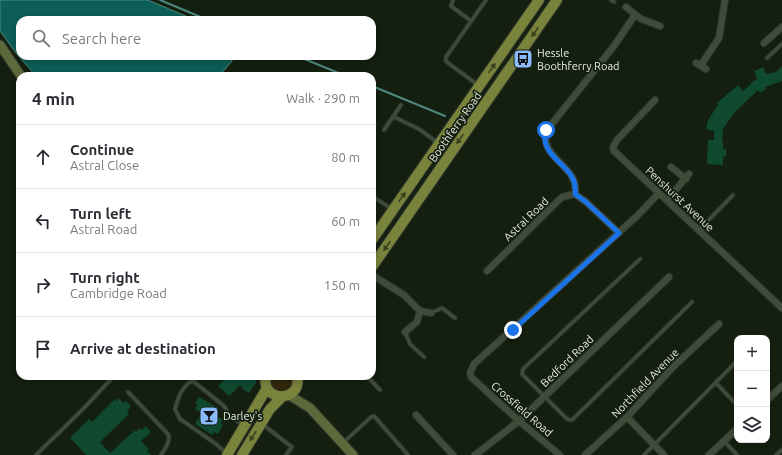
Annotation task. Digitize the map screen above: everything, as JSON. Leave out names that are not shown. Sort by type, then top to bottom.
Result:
[{"type":"main road","name":"Boothferry Road","points":[[376,234],[540,0]]},
{"type":"main road","name":"Boothferry Road","points":[[376,261],[557,0]]},
{"type":"main road","points":[[266,380],[267,388],[273,395],[286,396]]},
{"type":"main road","points":[[242,455],[270,409],[286,396],[296,380]]},
{"type":"main road","points":[[227,454],[267,388]]},
{"type":"street","points":[[701,66],[719,38],[725,0]]},
{"type":"street","points":[[626,7],[640,19],[660,26]]},
{"type":"street","points":[[635,15],[614,46],[546,130],[544,138],[549,151],[570,173],[576,187],[575,194],[586,202],[619,233],[659,194]]},
{"type":"street","points":[[764,43],[782,26]]},
{"type":"street","points":[[0,45],[17,72]]},
{"type":"street","name":"Penshurst Avenue","points":[[656,100],[617,140],[613,147],[614,151],[782,308]]},
{"type":"street","points":[[667,200],[688,177],[671,168]]},
{"type":"street","name":"Astral Road","points":[[487,271],[562,197],[575,194]]},
{"type":"street","name":"Crossfield Road","points":[[560,455],[519,421],[471,377],[470,373],[474,364],[619,233]]},
{"type":"street","name":"Bedford Road","points":[[475,455],[519,421],[669,277]]},
{"type":"street","points":[[376,278],[404,295],[420,311],[430,312]]},
{"type":"street","points":[[405,332],[417,322],[420,311]]},
{"type":"street","name":"Northfield Avenue","points":[[585,455],[627,417],[673,367],[719,324]]},
{"type":"street","points":[[297,380],[310,408],[353,455]]},
{"type":"street","points":[[770,397],[782,386]]},
{"type":"street","points":[[286,396],[310,408]]},
{"type":"street","points":[[416,415],[453,455]]},
{"type":"street","points":[[627,417],[664,455]]},
{"type":"street","points":[[709,455],[734,432]]},
{"type":"lane","points":[[453,0],[451,6],[471,21]]},
{"type":"lane","points":[[480,86],[446,61],[446,57],[486,0]]},
{"type":"lane","points":[[767,58],[782,44]]},
{"type":"lane","points":[[384,130],[401,105]]},
{"type":"lane","points":[[394,117],[418,129],[439,144]]},
{"type":"lane","points":[[699,230],[733,195]]},
{"type":"lane","points":[[376,199],[393,210]]},
{"type":"lane","points":[[640,259],[523,369],[522,374],[567,419],[571,420],[692,302]]},
{"type":"lane","points":[[430,312],[442,308],[455,318]]},
{"type":"lane","points":[[405,332],[410,344],[424,358]]},
{"type":"lane","points":[[644,455],[734,365]]},
{"type":"lane","points":[[36,455],[110,380]]},
{"type":"lane","points":[[371,380],[380,390]]},
{"type":"lane","points":[[227,454],[216,444],[180,420],[174,408],[179,395],[187,383],[193,381],[224,406],[231,417],[244,426]]},
{"type":"lane","points":[[716,383],[734,402]]},
{"type":"lane","points":[[128,392],[168,434],[170,438],[168,444],[161,455]]},
{"type":"lane","points":[[343,444],[374,416],[408,455]]},
{"type":"lane","points":[[261,424],[292,447],[286,455]]},
{"type":"lane","points":[[724,441],[737,455]]},
{"type":"lane","points":[[776,455],[782,450]]},
{"type":"shaded area","points":[[292,380],[293,384],[289,390],[280,393],[272,387],[270,381]]},
{"type":"water","points":[[0,0],[148,0],[186,16],[16,16],[16,53],[0,31]]},
{"type":"water","points":[[22,60],[232,60],[222,72],[33,72]]},
{"type":"building","points":[[782,66],[782,81],[765,87],[766,89],[760,93],[758,90],[734,113],[723,129],[722,141],[723,149],[726,149],[726,157],[723,156],[723,165],[707,164],[708,140],[714,140],[714,131],[706,129],[708,120],[718,105],[717,103],[738,85],[743,91],[757,79],[754,71],[763,67],[766,74],[776,72]]},
{"type":"building","points":[[224,380],[256,380],[256,383],[249,393],[240,385],[229,396],[218,386]]},
{"type":"building","name":"Darley's","points":[[199,397],[218,408],[214,414],[222,419],[221,424],[223,425],[218,434],[214,432],[212,435],[195,424],[201,413],[195,409],[198,405],[195,404]]},
{"type":"building","points":[[119,398],[123,403],[126,401],[131,406],[127,412],[129,414],[100,442],[110,453],[135,430],[136,432],[140,428],[142,430],[146,426],[151,432],[141,441],[149,449],[147,451],[151,455],[86,455],[70,438],[89,419],[92,422],[115,399],[117,401]]},
{"type":"waterway","points":[[160,0],[198,16]]},
{"type":"waterway","points":[[307,60],[336,72]]},
{"type":"waterway","points":[[376,88],[445,116]]},
{"type":"place","name":"Hessle Boothferry Road","points":[[523,59]]},
{"type":"place","name":"Darley's","points":[[209,416]]},
{"type":"route","points":[[513,330],[619,233],[586,202],[575,194],[576,187],[570,173],[549,151],[544,138],[546,130]]}]
